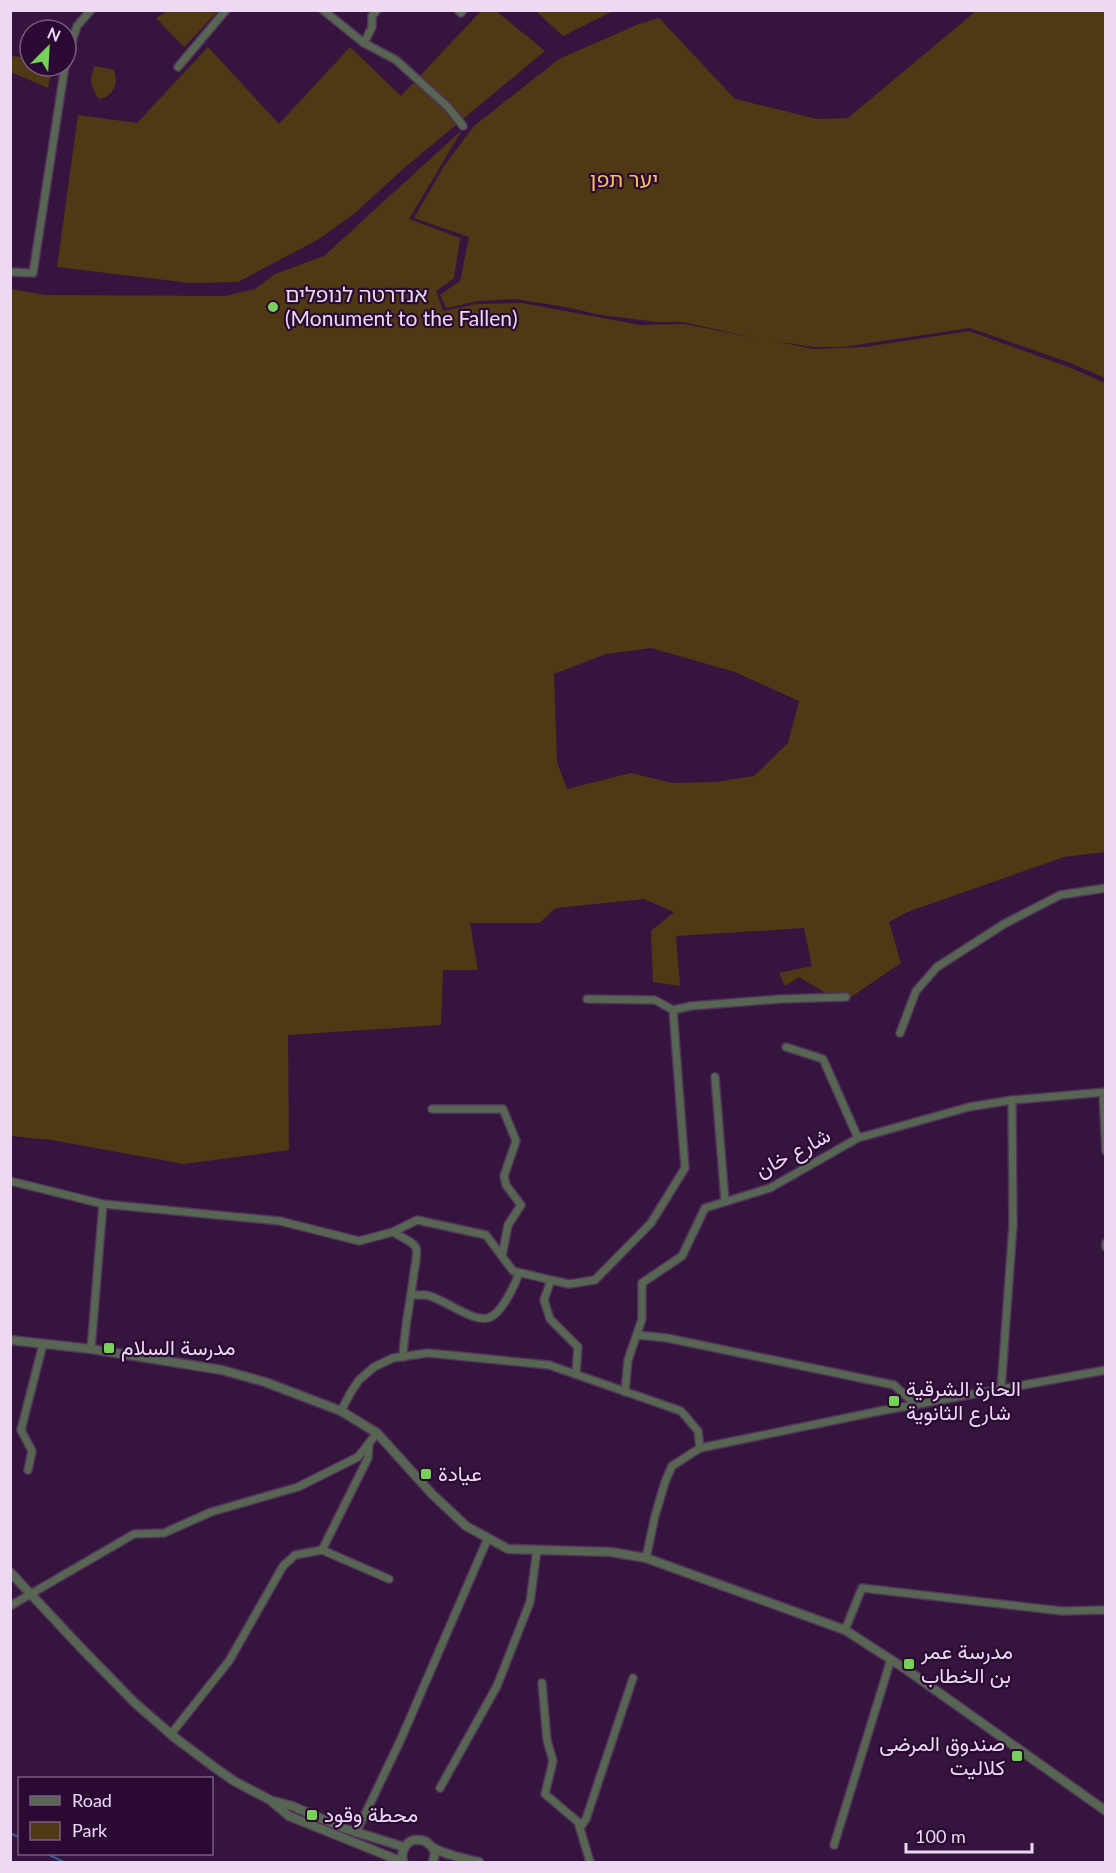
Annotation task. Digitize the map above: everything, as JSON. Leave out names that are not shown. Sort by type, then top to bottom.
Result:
[{"type":"street","points":[[78,25],[91,10]]},
{"type":"street","points":[[178,67],[226,10]]},
{"type":"street","points":[[323,10],[364,44],[396,60],[448,107],[463,126]]},
{"type":"street","points":[[364,44],[372,27],[372,16],[377,10]]},
{"type":"street","points":[[458,10],[460,13],[463,10]]},
{"type":"street","points":[[10,272],[33,273],[62,78]]},
{"type":"street","points":[[900,1033],[916,991],[937,967],[1004,924],[1060,895],[1106,888]]},
{"type":"street","points":[[587,999],[655,1000],[673,1010],[747,1001],[846,997]]},
{"type":"street","points":[[10,1181],[103,1204],[280,1221],[359,1241],[393,1232],[417,1220],[486,1235],[513,1271],[570,1284],[595,1280],[651,1223],[685,1168],[673,1010]]},
{"type":"street","points":[[786,1047],[823,1059],[858,1138]]},
{"type":"street","points":[[715,1077],[725,1201]]},
{"type":"street","points":[[1104,1092],[1106,1151]]},
{"type":"street","name":"شارع خان","points":[[626,1392],[628,1360],[642,1319],[642,1283],[682,1256],[705,1208],[770,1188],[858,1138],[969,1107],[1012,1100],[1104,1092]]},
{"type":"street","points":[[1001,1390],[1013,1225],[1012,1100]]},
{"type":"street","points":[[432,1109],[503,1109],[516,1141],[504,1176],[506,1185],[521,1205],[508,1225],[502,1256]]},
{"type":"street","points":[[91,1349],[103,1204]]},
{"type":"street","points":[[393,1232],[402,1239],[412,1242],[417,1249],[403,1357]]},
{"type":"street","points":[[411,1296],[426,1295],[472,1316],[491,1318],[507,1300],[519,1273]]},
{"type":"street","points":[[551,1280],[544,1300],[550,1319],[578,1347],[576,1373]]},
{"type":"street","points":[[637,1335],[667,1338],[894,1385],[916,1406]]},
{"type":"street","points":[[10,1340],[91,1349],[222,1370],[265,1382],[341,1411],[377,1433],[432,1494],[466,1526],[508,1549],[611,1552],[646,1558],[845,1630],[891,1659],[1106,1811]]},
{"type":"street","points":[[28,1470],[32,1451],[21,1430],[43,1344]]},
{"type":"street","points":[[341,1411],[359,1380],[374,1367],[393,1358],[428,1353],[549,1365],[681,1411],[698,1431],[700,1448]]},
{"type":"street","points":[[646,1558],[655,1516],[672,1466],[700,1448],[1106,1370]]},
{"type":"street","points":[[10,1606],[134,1534],[164,1533],[211,1512],[298,1487],[358,1457],[377,1433]]},
{"type":"street","points":[[322,1550],[368,1458],[369,1444]]},
{"type":"street","points":[[356,1833],[401,1739],[488,1538]]},
{"type":"street","points":[[171,1734],[229,1661],[283,1566],[295,1555],[322,1550],[390,1579]]},
{"type":"street","points":[[440,1788],[497,1686],[530,1602],[537,1550]]},
{"type":"street","points":[[10,1572],[135,1703],[171,1734],[234,1781],[270,1800],[289,1816],[403,1863],[404,1847],[413,1840],[419,1839],[424,1840],[433,1848],[479,1863]]},
{"type":"street","points":[[845,1630],[862,1588],[1062,1611],[1106,1610]]},
{"type":"street","points":[[834,1845],[891,1659]]},
{"type":"street","points":[[580,1828],[586,1819],[633,1678]]},
{"type":"street","points":[[542,1683],[547,1740],[553,1761],[545,1794],[579,1822],[590,1863]]},
{"type":"street","points":[[270,1800],[292,1806],[356,1833],[404,1847]]},
{"type":"street","points":[[433,1848],[435,1853],[433,1863]]},
{"type":"green space","points":[[169,10],[218,11],[184,47],[156,18]]},
{"type":"green space","points":[[481,11],[496,11],[545,51],[403,169],[355,213],[319,239],[238,282],[190,283],[57,267],[78,115],[137,123],[208,47],[279,124],[350,47],[401,96]]},
{"type":"green space","points":[[536,11],[613,11],[563,36]]},
{"type":"green space","name":"יער תפן","points":[[976,11],[1105,11],[1105,378],[1068,362],[970,328],[843,347],[813,347],[774,341],[813,349],[865,347],[969,331],[1071,368],[1105,383],[1105,852],[1064,857],[910,911],[889,922],[901,963],[848,999],[827,994],[799,977],[785,986],[779,973],[812,966],[804,928],[676,936],[680,986],[653,982],[651,931],[674,912],[644,899],[556,908],[539,923],[470,923],[478,970],[443,970],[441,1025],[288,1035],[289,1150],[184,1164],[51,1140],[11,1136],[10,289],[45,295],[225,296],[255,289],[275,274],[324,256],[462,130],[409,219],[460,238],[454,278],[436,291],[443,311],[477,304],[522,303],[640,325],[685,324],[760,339],[683,322],[658,322],[600,315],[515,299],[478,301],[446,308],[440,295],[460,281],[469,237],[414,218],[444,166],[474,126],[559,59],[639,24],[659,18],[735,99],[817,119],[848,118]],"holes":[[[651,648],[735,672],[799,701],[788,743],[754,776],[716,782],[672,783],[631,773],[567,789],[557,762],[554,674],[606,654]]]},
{"type":"green space","points":[[10,56],[18,57],[18,75],[11,72]]},
{"type":"green space","points":[[95,66],[114,70],[116,80],[114,89],[104,98],[99,99],[91,83]]},
{"type":"green space","points":[[25,78],[50,78],[48,88]]},
{"type":"waterway","points":[[10,1833],[18,1837]]},
{"type":"waterway","points":[[49,1855],[64,1862]]},
{"type":"place","name":"אנדרטה לנופלים (Monument to the Fallen)","points":[[273,307]]},
{"type":"place","name":"مدرسة السلام","points":[[109,1348]]},
{"type":"place","name":"الحارة الشرقية شارع الثانوية","points":[[894,1401]]},
{"type":"place","name":"عيادة","points":[[426,1474]]},
{"type":"place","name":"مدرسة عمر بن الخطاب","points":[[909,1664]]},
{"type":"place","name":"صندوق المرضى كلاليت","points":[[1017,1756]]},
{"type":"place","name":"محطة وقود","points":[[312,1815]]}]
